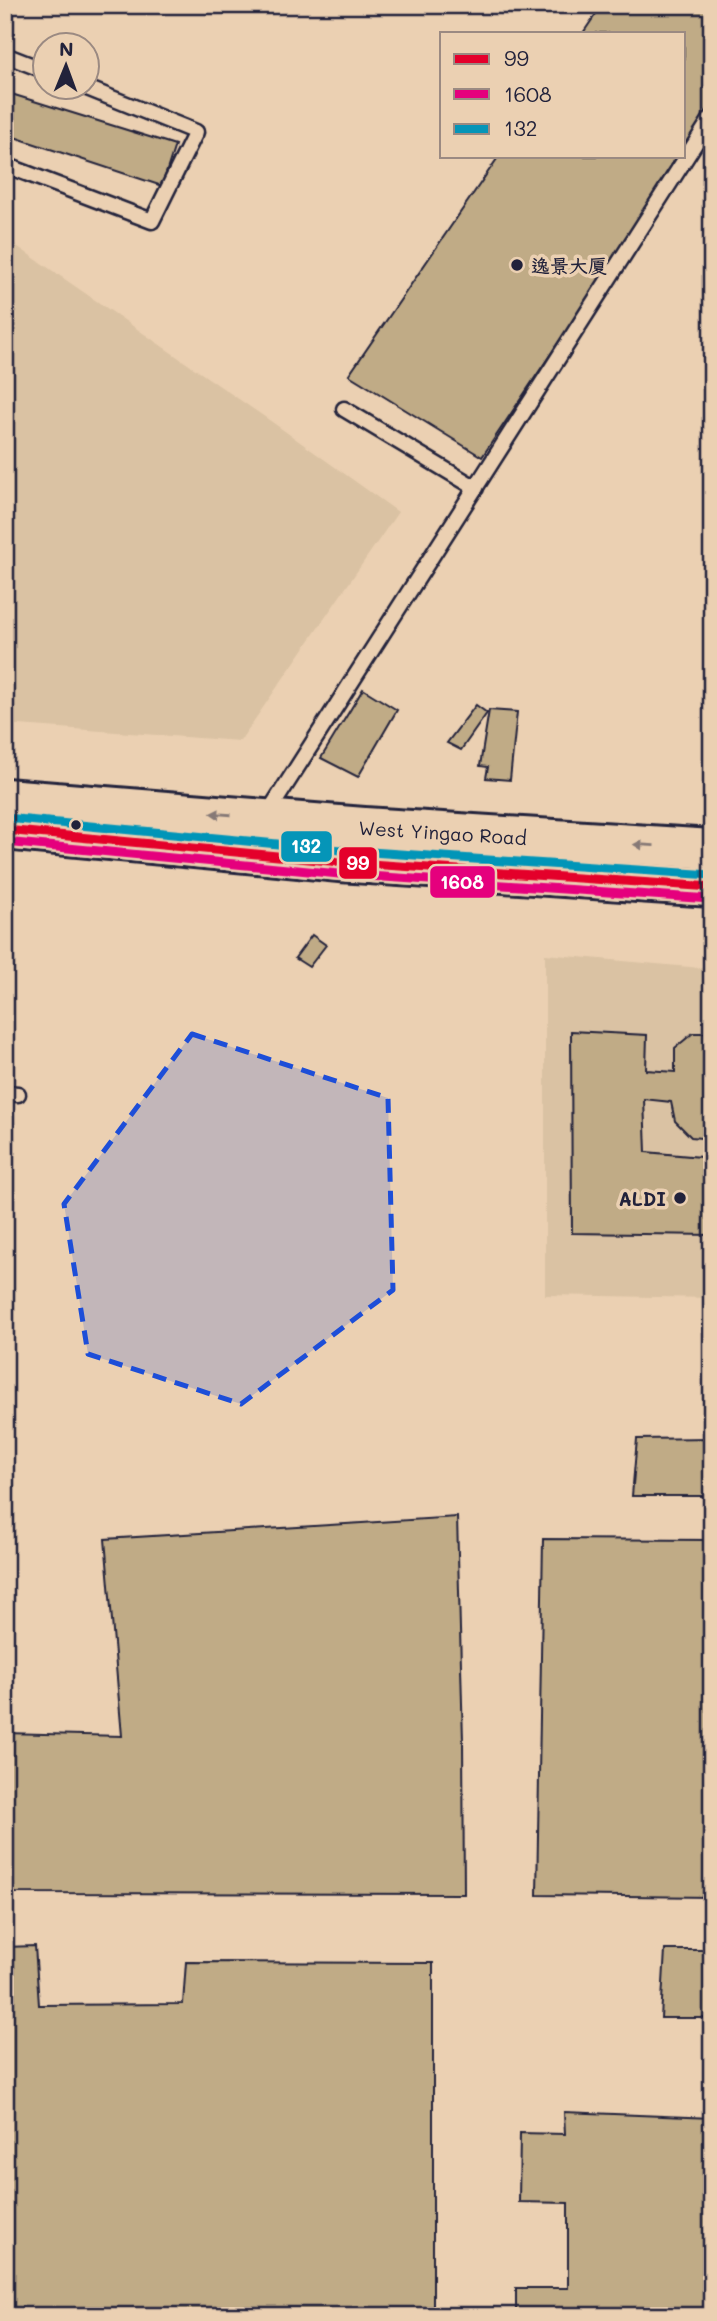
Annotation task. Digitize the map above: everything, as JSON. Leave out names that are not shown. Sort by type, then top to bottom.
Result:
[{"type":"main road","name":"West Yingao Road","points":[[5,797],[468,834],[712,849]]},
{"type":"main road","name":"West Yingao Road","points":[[5,830],[340,862],[712,887]]},
{"type":"lane","points":[[5,55],[32,66]]},
{"type":"lane","points":[[5,165],[152,221],[197,132],[102,94]]},
{"type":"lane","points":[[686,158],[712,117]]},
{"type":"lane","points":[[265,817],[686,158]]},
{"type":"lane","points":[[344,409],[476,488]]},
{"type":"highlighted area","points":[[192,1034],[388,1098],[393,1290],[241,1404],[88,1354],[64,1204]]},
{"type":"shaded area","points":[[5,238],[398,512],[240,741],[5,724]]},
{"type":"shaded area","points":[[545,954],[712,969],[712,1298],[545,1295]]},
{"type":"building","points":[[602,5],[712,5],[712,113],[686,152],[686,32],[584,32]]},
{"type":"building","points":[[5,92],[175,145],[162,186],[5,134]]},
{"type":"building","name":"逸景大厦","points":[[498,158],[682,158],[482,457],[349,375]]},
{"type":"building","points":[[363,689],[397,710],[358,777],[321,758]]},
{"type":"building","points":[[476,705],[487,713],[461,750],[447,743]]},
{"type":"building","points":[[489,710],[517,712],[510,780],[486,778],[488,767],[480,766]]},
{"type":"building","points":[[312,935],[326,945],[309,967],[295,958]]},
{"type":"building","points":[[571,1031],[647,1035],[646,1070],[675,1072],[675,1048],[693,1033],[712,1033],[712,1139],[691,1137],[675,1121],[671,1102],[644,1099],[646,1152],[712,1158],[712,1235],[572,1233]]},
{"type":"building","points":[[712,1438],[712,1496],[632,1496],[637,1439]]},
{"type":"building","points":[[457,1517],[464,1894],[5,1893],[5,1733],[122,1736],[105,1539]]},
{"type":"building","points":[[543,1539],[712,1540],[712,1897],[537,1895]]},
{"type":"building","points":[[35,1946],[39,2005],[183,2004],[186,1962],[433,1963],[433,2316],[5,2316],[5,1947]]},
{"type":"building","points":[[665,1950],[712,1950],[712,2018],[661,2018]]},
{"type":"building","points":[[564,2112],[712,2118],[712,2316],[516,2316],[516,2288],[568,2288],[568,2203],[519,2202],[520,2133],[565,2134]]},
{"type":"transit line","name":"132","points":[[6,818],[341,850],[712,875]]},
{"type":"transit line","name":"99","points":[[5,830],[340,862],[712,887]]},
{"type":"transit line","name":"1608","points":[[5,842],[339,874],[711,899]]},
{"type":"place","name":"逸景大厦","points":[[517,265]]},
{"type":"place","name":"ALDI","points":[[680,1198]]}]
